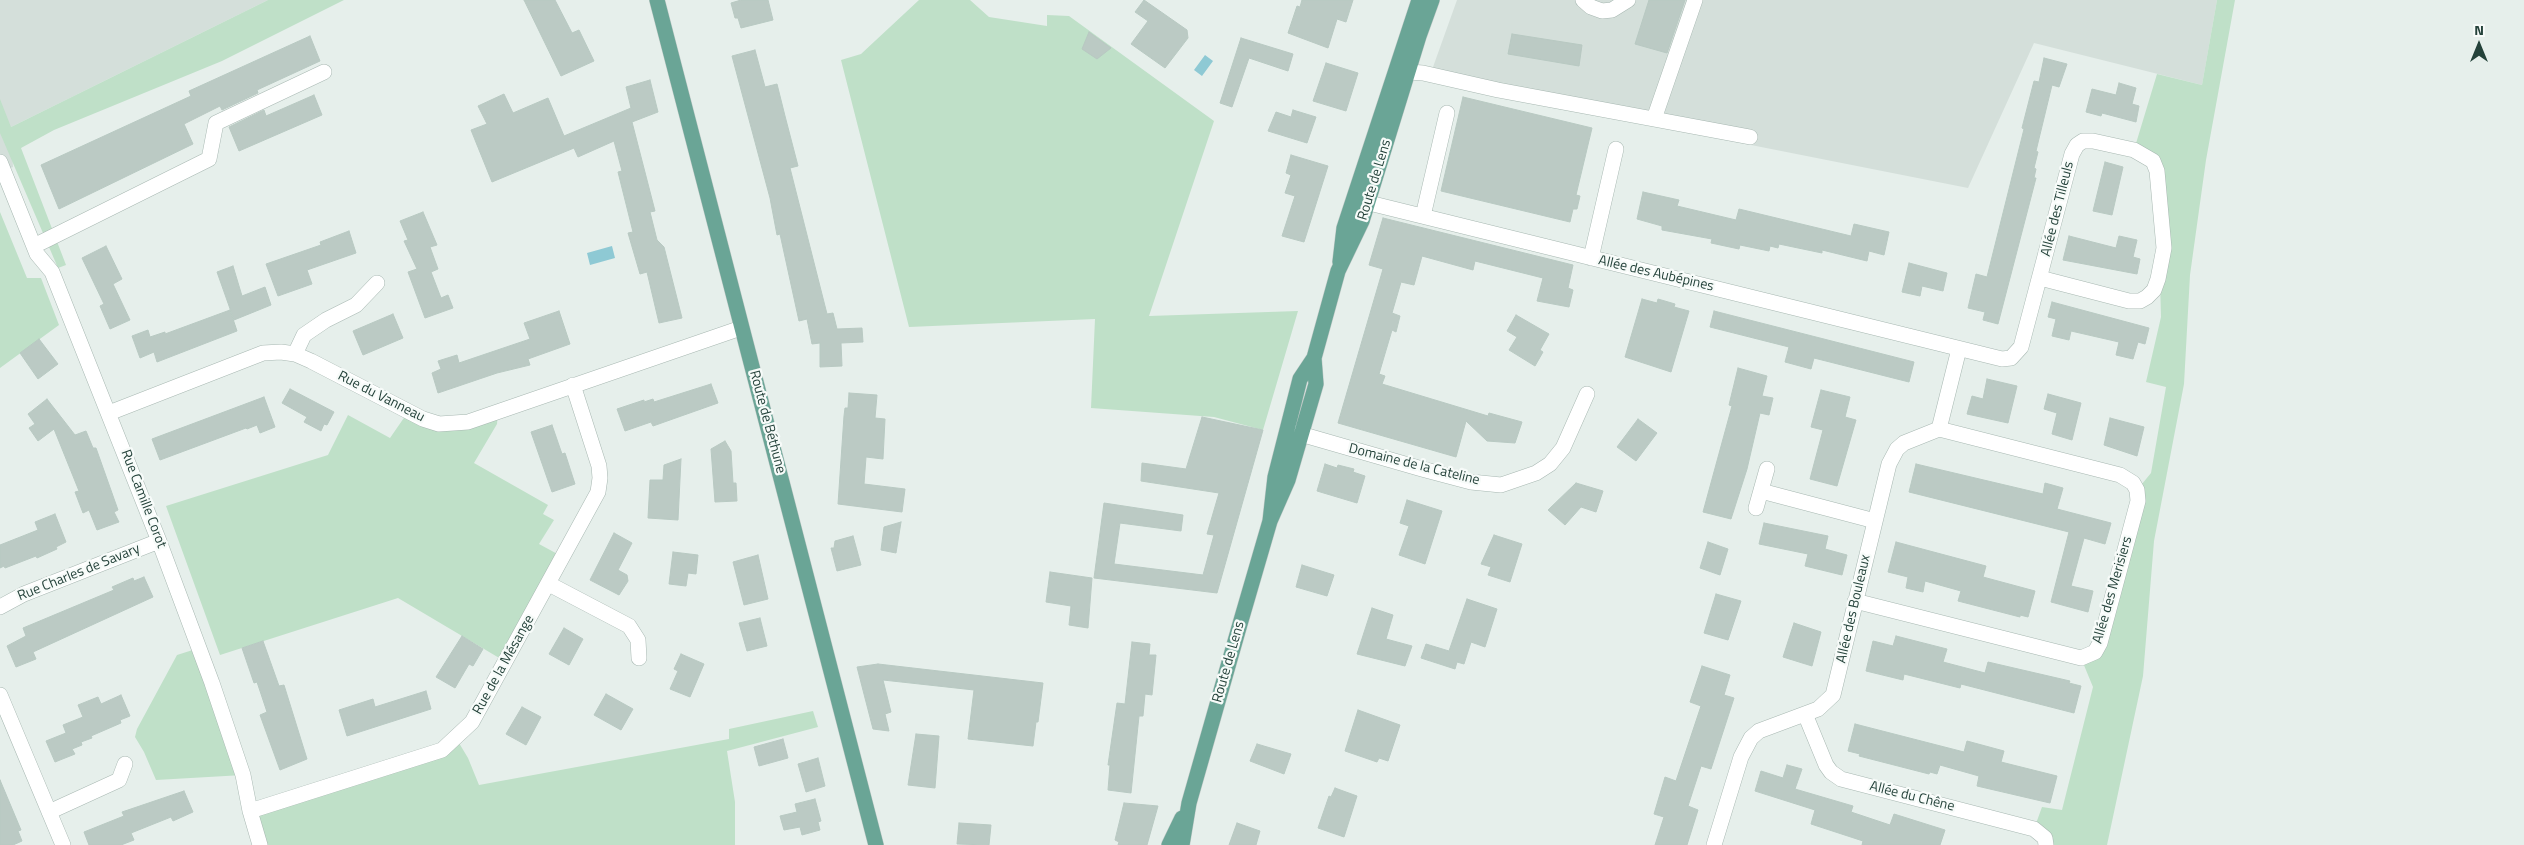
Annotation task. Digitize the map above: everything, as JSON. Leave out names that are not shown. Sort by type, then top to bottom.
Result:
[{"type":"main road","name":"Route de Béthune","points":[[656,0],[767,419],[876,845]]},
{"type":"main road","points":[[1338,271],[1344,228],[1419,0]]},
{"type":"main road","name":"Route de Lens","points":[[1270,521],[1274,477],[1300,379],[1314,358],[1338,271],[1358,234],[1432,0]]},
{"type":"main road","name":"Route de Lens","points":[[1182,845],[1188,803],[1270,521],[1288,480],[1316,384],[1314,358]]},
{"type":"main road","name":"Route de Lens","points":[[1169,845],[1188,803]]},
{"type":"street","points":[[1583,0],[1591,7],[1602,11],[1612,10],[1628,0]]},
{"type":"street","points":[[1654,119],[1695,0]]},
{"type":"street","points":[[34,246],[209,159],[216,123],[324,72]]},
{"type":"street","points":[[1409,72],[1424,73],[1498,90],[1750,138]]},
{"type":"street","points":[[1423,216],[1447,113]]},
{"type":"street","name":"Allée des Tilleuls","points":[[1959,348],[2002,359],[2017,354],[2023,339],[2076,145],[2083,141],[2093,141],[2134,150],[2152,162],[2157,171],[2164,248],[2158,279],[2154,290],[2148,297],[2140,301],[2129,302],[2040,278]]},
{"type":"street","points":[[1591,258],[1616,149]]},
{"type":"street","name":"Rue Camille Corot","points":[[0,162],[34,246],[52,272],[159,541],[212,683],[243,775],[250,811],[260,845]]},
{"type":"street","name":"Allée des Aubépines","points":[[1353,198],[1959,348]]},
{"type":"street","points":[[295,354],[304,335],[326,320],[356,305],[377,283]]},
{"type":"street","name":"Rue du Vanneau","points":[[109,413],[263,353],[280,352],[295,354],[408,412],[439,424],[468,422],[742,328]]},
{"type":"street","points":[[1939,429],[1959,348]]},
{"type":"street","name":"Rue de la Mésange","points":[[250,811],[442,750],[472,722],[598,492],[599,466],[573,385]]},
{"type":"street","name":"Domaine de la Cateline","points":[[1286,430],[1471,482],[1501,486],[1536,473],[1550,464],[1563,448],[1587,394]]},
{"type":"street","name":"Allée des Bouleaux","points":[[1714,845],[1745,746],[1759,732],[1818,709],[1833,695],[1889,464],[1897,449],[1914,438],[1939,429]]},
{"type":"street","name":"Allée des Merisiers","points":[[1855,601],[2071,656],[2089,656],[2095,652],[2100,643],[2138,501],[2134,483],[2120,475],[1939,429]]},
{"type":"street","points":[[1756,508],[1768,469]]},
{"type":"street","points":[[1762,491],[1875,521]]},
{"type":"street","name":"Rue Charles de Savary","points":[[0,607],[24,594],[159,541]]},
{"type":"street","points":[[549,584],[629,626],[638,640],[639,658]]},
{"type":"street","points":[[0,694],[63,845]]},
{"type":"street","name":"Allée du Chêne","points":[[1805,714],[1826,766],[1831,772],[1841,778],[2034,829],[2045,838],[2046,845]]},
{"type":"street","points":[[49,812],[119,780],[125,764]]},
{"type":"shaded area","points":[[0,0],[268,0],[11,127],[13,167],[3,171],[0,162]]},
{"type":"shaded area","points":[[1457,0],[2217,0],[2202,85],[2034,43],[1968,188],[1428,81]]},
{"type":"green space","points":[[268,0],[344,0],[222,61],[54,130],[21,148],[66,265],[58,268],[0,133],[0,99],[11,127]]},
{"type":"green space","points":[[919,0],[970,0],[989,17],[1047,26],[1047,15],[1069,16],[1214,121],[1149,316],[1298,311],[1263,430],[1214,417],[1091,408],[1095,319],[909,327],[841,60],[861,54]]},
{"type":"green space","points":[[2217,0],[2235,0],[2206,160],[2190,275],[2184,384],[2154,541],[2143,676],[2107,845],[2045,845],[2034,829],[2042,807],[2062,810],[2093,687],[2081,658],[2095,652],[2137,490],[2151,473],[2166,387],[2146,382],[2161,317],[2157,171],[2134,150],[2157,74],[2202,85]]},
{"type":"green space","points":[[0,212],[27,278],[41,278],[59,325],[0,368]]},
{"type":"green space","points":[[498,411],[497,424],[474,463],[548,505],[543,514],[554,520],[539,544],[563,557],[506,662],[398,598],[220,655],[166,506],[328,455],[348,415],[390,438],[408,412],[423,419]]},
{"type":"green space","points":[[199,648],[243,775],[156,780],[144,752],[135,737],[137,729],[177,655]]},
{"type":"green space","points":[[813,711],[818,727],[727,751],[735,802],[735,845],[260,845],[250,811],[456,738],[468,758],[479,785],[729,739],[729,729]]},
{"type":"water","points":[[1205,55],[1213,61],[1202,76],[1194,70]]},
{"type":"water","points":[[612,246],[615,258],[590,265],[587,253]]},
{"type":"building","points":[[524,0],[555,0],[572,33],[579,30],[594,61],[561,76]]},
{"type":"building","points":[[741,0],[768,0],[773,20],[741,28],[738,18],[735,18],[731,3]]},
{"type":"building","points":[[1144,0],[1187,30],[1188,38],[1165,68],[1131,44],[1148,21],[1135,12]]},
{"type":"building","points":[[1302,0],[1353,0],[1346,22],[1337,19],[1328,48],[1288,33],[1297,6],[1300,7]]},
{"type":"building","points":[[1649,0],[1685,0],[1667,53],[1635,44]]},
{"type":"building","points":[[1089,32],[1111,48],[1097,59],[1082,49]]},
{"type":"building","points":[[1512,34],[1582,45],[1579,66],[1508,54]]},
{"type":"building","points":[[310,36],[320,61],[257,90],[258,93],[222,110],[220,106],[184,124],[193,144],[59,209],[41,165],[191,96],[189,91]]},
{"type":"building","points":[[1241,38],[1293,54],[1288,71],[1249,58],[1232,107],[1220,103]]},
{"type":"building","points":[[755,50],[765,87],[777,84],[798,166],[790,168],[827,314],[833,313],[837,329],[862,328],[863,342],[841,343],[842,366],[820,367],[820,343],[812,344],[807,319],[799,321],[780,234],[777,235],[770,198],[732,56]]},
{"type":"building","points":[[2044,58],[2067,64],[2059,87],[2052,85],[2036,151],[2038,152],[2034,168],[2036,169],[2034,178],[2036,178],[1998,324],[1983,320],[1985,312],[1968,308],[1976,274],[1987,277],[2034,81],[2039,82]]},
{"type":"building","points":[[1326,63],[1358,73],[1346,111],[1313,101]]},
{"type":"building","points":[[650,80],[658,112],[632,122],[655,211],[650,212],[657,240],[664,247],[682,318],[659,323],[647,272],[640,274],[628,233],[633,232],[618,172],[622,171],[614,141],[578,157],[574,148],[492,182],[471,130],[487,124],[478,106],[504,94],[513,113],[548,98],[564,136],[631,108],[626,87]]},
{"type":"building","points":[[2119,83],[2136,88],[2132,104],[2139,106],[2136,122],[2102,113],[2101,116],[2086,112],[2092,89],[2116,95]]},
{"type":"building","points":[[314,95],[322,115],[239,151],[229,127],[264,110],[266,116]]},
{"type":"building","points":[[1463,97],[1592,128],[1576,195],[1580,196],[1577,209],[1573,209],[1570,222],[1441,191]]},
{"type":"building","points":[[1293,110],[1316,117],[1307,143],[1268,131],[1276,112],[1291,117]]},
{"type":"building","points":[[1291,155],[1328,166],[1304,242],[1282,236],[1295,196],[1285,193],[1291,175],[1286,173]]},
{"type":"building","points":[[2105,162],[2123,167],[2112,215],[2093,211]]},
{"type":"building","points":[[1643,192],[1679,200],[1677,206],[1736,220],[1739,209],[1851,236],[1854,224],[1889,232],[1884,255],[1869,251],[1867,261],[1822,250],[1822,253],[1779,244],[1778,248],[1770,246],[1769,251],[1740,245],[1739,249],[1711,243],[1712,239],[1662,230],[1662,226],[1637,219]]},
{"type":"building","points":[[423,212],[437,245],[430,247],[438,269],[431,272],[441,298],[448,295],[453,308],[425,318],[408,272],[417,269],[404,241],[408,240],[400,221]]},
{"type":"building","points":[[1383,218],[1573,265],[1568,288],[1573,290],[1569,307],[1537,301],[1543,278],[1475,261],[1473,270],[1422,256],[1414,285],[1401,282],[1392,313],[1400,316],[1396,332],[1392,330],[1379,374],[1385,376],[1382,384],[1488,416],[1489,413],[1522,422],[1515,443],[1487,441],[1466,421],[1456,457],[1338,423],[1383,269],[1369,265]]},
{"type":"building","points":[[349,231],[356,253],[307,270],[312,284],[278,296],[266,264],[321,245],[320,242]]},
{"type":"building","points":[[2069,236],[2116,248],[2119,236],[2137,240],[2133,257],[2140,259],[2137,274],[2063,260]]},
{"type":"building","points":[[106,246],[122,279],[113,284],[130,320],[110,329],[100,306],[104,304],[82,258]]},
{"type":"building","points":[[1909,263],[1947,273],[1943,291],[1922,286],[1920,296],[1902,292]]},
{"type":"building","points":[[233,266],[242,296],[265,287],[271,305],[234,320],[217,272]]},
{"type":"building","points":[[1642,299],[1657,303],[1658,299],[1675,304],[1674,307],[1689,311],[1671,372],[1625,357]]},
{"type":"building","points":[[2052,302],[2149,328],[2145,344],[2138,342],[2133,359],[2116,355],[2119,342],[2071,331],[2069,340],[2052,336],[2056,319],[2048,317]]},
{"type":"building","points":[[230,310],[237,331],[157,362],[154,352],[140,358],[132,336],[148,330],[150,337],[165,332],[165,334]]},
{"type":"building","points":[[559,311],[570,344],[528,359],[530,365],[497,373],[438,393],[432,373],[441,369],[438,361],[457,355],[459,363],[530,339],[524,323]]},
{"type":"building","points":[[1714,311],[1914,362],[1909,382],[1814,358],[1811,369],[1785,362],[1789,347],[1710,327]]},
{"type":"building","points":[[393,314],[403,338],[363,355],[353,331]]},
{"type":"building","points":[[1516,315],[1549,334],[1540,350],[1543,352],[1535,366],[1509,350],[1517,337],[1507,331]]},
{"type":"building","points":[[39,339],[58,364],[38,379],[20,353]]},
{"type":"building","points":[[1738,368],[1767,376],[1762,396],[1773,398],[1769,415],[1760,413],[1747,469],[1731,519],[1703,512],[1732,406],[1729,405]]},
{"type":"building","points":[[1987,379],[2017,386],[2008,423],[1967,414],[1972,396],[1983,399]]},
{"type":"building","points":[[711,384],[718,403],[653,426],[651,422],[625,431],[617,409],[644,400],[644,402],[653,399],[654,402]]},
{"type":"building","points":[[290,389],[334,412],[327,425],[324,424],[321,431],[304,422],[307,417],[282,403]]},
{"type":"building","points":[[1821,390],[1850,397],[1845,417],[1856,420],[1837,486],[1810,479],[1823,430],[1811,427]]},
{"type":"building","points":[[849,393],[877,395],[875,418],[885,419],[883,459],[866,457],[864,484],[905,489],[902,512],[838,504],[844,416],[845,408],[848,408]]},
{"type":"building","points":[[2048,394],[2081,403],[2072,440],[2052,434],[2057,413],[2044,409]]},
{"type":"building","points":[[264,397],[275,427],[260,433],[257,425],[246,428],[160,460],[152,439]]},
{"type":"building","points":[[47,399],[75,435],[86,431],[93,448],[96,448],[118,510],[114,512],[119,522],[97,530],[89,510],[83,513],[75,492],[79,491],[54,429],[38,441],[29,428],[35,424],[28,414]]},
{"type":"building","points":[[1202,417],[1263,430],[1217,593],[1094,578],[1104,503],[1183,515],[1181,531],[1120,523],[1114,564],[1203,575],[1214,535],[1207,534],[1219,493],[1141,481],[1142,463],[1186,469]]},
{"type":"building","points":[[2110,418],[2144,427],[2137,456],[2104,445]]},
{"type":"building","points":[[1638,419],[1657,433],[1636,461],[1617,447]]},
{"type":"building","points":[[552,425],[562,454],[565,453],[575,484],[552,492],[531,432]]},
{"type":"building","points":[[725,441],[731,451],[733,483],[736,483],[737,501],[715,502],[711,449]]},
{"type":"building","points":[[681,459],[678,520],[648,518],[650,480],[663,480],[664,465]]},
{"type":"building","points":[[1325,464],[1337,468],[1338,465],[1354,469],[1353,472],[1365,476],[1357,503],[1317,491]]},
{"type":"building","points":[[1916,464],[2043,494],[2045,483],[2063,488],[2057,509],[2111,523],[2105,544],[2084,538],[2071,586],[2093,591],[2088,612],[2051,602],[2069,532],[1909,492]]},
{"type":"building","points":[[1576,483],[1603,491],[1596,512],[1581,507],[1565,525],[1548,510]]},
{"type":"building","points":[[1407,500],[1442,511],[1425,564],[1399,555],[1409,526],[1400,523]]},
{"type":"building","points":[[55,514],[66,542],[56,547],[57,549],[37,558],[36,556],[5,568],[4,566],[0,568],[0,545],[38,530],[35,522]]},
{"type":"building","points":[[901,522],[896,553],[881,550],[884,527]]},
{"type":"building","points":[[1764,523],[1828,536],[1825,549],[1847,555],[1842,575],[1805,566],[1808,554],[1759,544]]},
{"type":"building","points":[[614,533],[632,543],[618,570],[627,575],[628,581],[619,595],[590,580]]},
{"type":"building","points":[[1494,535],[1522,544],[1510,582],[1488,575],[1491,567],[1481,564]]},
{"type":"building","points":[[853,536],[861,565],[837,571],[831,548],[834,548],[835,541]]},
{"type":"building","points":[[1708,542],[1728,549],[1720,575],[1700,568]]},
{"type":"building","points":[[1896,542],[1986,566],[1983,577],[2035,591],[2028,617],[2020,615],[2020,617],[1958,601],[1961,591],[1925,581],[1923,592],[1906,588],[1908,577],[1888,572]]},
{"type":"building","points":[[673,552],[698,555],[696,574],[688,573],[686,586],[669,584]]},
{"type":"building","points":[[758,555],[768,599],[744,605],[733,562]]},
{"type":"building","points":[[1302,565],[1334,575],[1327,596],[1296,587]]},
{"type":"building","points":[[1050,572],[1092,578],[1088,628],[1069,625],[1071,606],[1046,602]]},
{"type":"building","points":[[144,577],[153,597],[33,652],[36,659],[16,667],[7,646],[26,636],[23,628],[114,590],[112,587],[133,578],[134,581]]},
{"type":"building","points":[[1716,594],[1741,601],[1728,640],[1704,633]]},
{"type":"building","points":[[1467,599],[1497,609],[1485,647],[1471,642],[1464,664],[1457,662],[1455,669],[1421,658],[1426,644],[1449,651]]},
{"type":"building","points":[[1372,608],[1393,615],[1386,639],[1412,646],[1405,666],[1357,654]]},
{"type":"building","points":[[760,618],[767,646],[747,651],[739,623]]},
{"type":"building","points":[[1794,623],[1821,632],[1812,666],[1783,657]]},
{"type":"building","points":[[564,628],[583,639],[569,665],[549,654]]},
{"type":"building","points":[[462,636],[483,649],[473,666],[469,664],[455,688],[436,677]]},
{"type":"building","points":[[1896,636],[1947,649],[1943,662],[1985,673],[1988,662],[2070,681],[2069,683],[2081,686],[2074,713],[1961,684],[1960,688],[1904,674],[1903,680],[1866,671],[1873,641],[1893,646]]},
{"type":"building","points":[[263,641],[279,686],[284,685],[307,759],[280,770],[260,715],[267,712],[257,682],[254,683],[242,648]]},
{"type":"building","points":[[1132,642],[1150,644],[1149,655],[1156,655],[1152,695],[1145,694],[1143,716],[1139,716],[1131,793],[1108,790],[1110,765],[1108,765],[1117,703],[1125,704]]},
{"type":"building","points":[[681,654],[704,664],[690,697],[670,689],[678,671],[674,669]]},
{"type":"building","points":[[878,664],[1043,683],[1033,746],[968,739],[974,690],[883,680],[891,712],[885,714],[889,731],[873,729],[857,667]]},
{"type":"building","points":[[1702,666],[1730,675],[1724,695],[1734,698],[1711,769],[1701,766],[1688,806],[1698,810],[1687,845],[1655,845],[1664,817],[1654,814],[1665,777],[1676,781],[1701,706],[1690,702]]},
{"type":"building","points":[[426,691],[431,709],[347,736],[339,710],[373,699],[375,707]]},
{"type":"building","points":[[606,694],[633,709],[621,730],[594,715]]},
{"type":"building","points":[[121,695],[130,716],[120,720],[121,723],[81,742],[82,745],[72,749],[75,754],[55,762],[46,741],[66,733],[63,725],[83,717],[78,705],[98,697],[101,704]]},
{"type":"building","points":[[522,707],[541,717],[526,745],[506,734]]},
{"type":"building","points":[[1358,710],[1400,725],[1388,761],[1379,758],[1377,762],[1345,751]]},
{"type":"building","points":[[1855,724],[1964,752],[1967,741],[2004,751],[2001,762],[2057,776],[2050,803],[1977,786],[1979,776],[1940,765],[1937,774],[1930,772],[1929,774],[1859,756],[1860,754],[1848,751]]},
{"type":"building","points":[[916,734],[939,736],[935,788],[908,785]]},
{"type":"building","points":[[783,739],[788,758],[759,766],[754,747]]},
{"type":"building","points":[[1257,744],[1291,754],[1284,774],[1250,761]]},
{"type":"building","points":[[818,758],[825,786],[806,792],[798,764]]},
{"type":"building","points":[[1787,765],[1802,769],[1795,789],[1853,806],[1851,812],[1890,825],[1894,814],[1945,830],[1940,845],[1862,845],[1863,841],[1811,824],[1815,810],[1755,791],[1761,771],[1783,778]]},
{"type":"building","points":[[0,780],[21,830],[18,831],[22,841],[13,845],[0,845]]},
{"type":"building","points":[[1335,788],[1357,796],[1344,837],[1318,828],[1329,796],[1331,797]]},
{"type":"building","points":[[184,791],[193,812],[173,821],[171,817],[131,833],[134,840],[121,845],[89,845],[84,832],[124,816],[122,812]]},
{"type":"building","points":[[815,799],[821,821],[818,822],[820,830],[802,835],[800,827],[784,830],[780,816],[797,812],[795,804]]},
{"type":"building","points":[[1124,803],[1158,806],[1147,845],[1118,845],[1119,842],[1115,840]]},
{"type":"building","points":[[959,823],[991,825],[989,845],[957,844]]},
{"type":"building","points":[[1237,823],[1260,831],[1256,845],[1229,845]]}]
